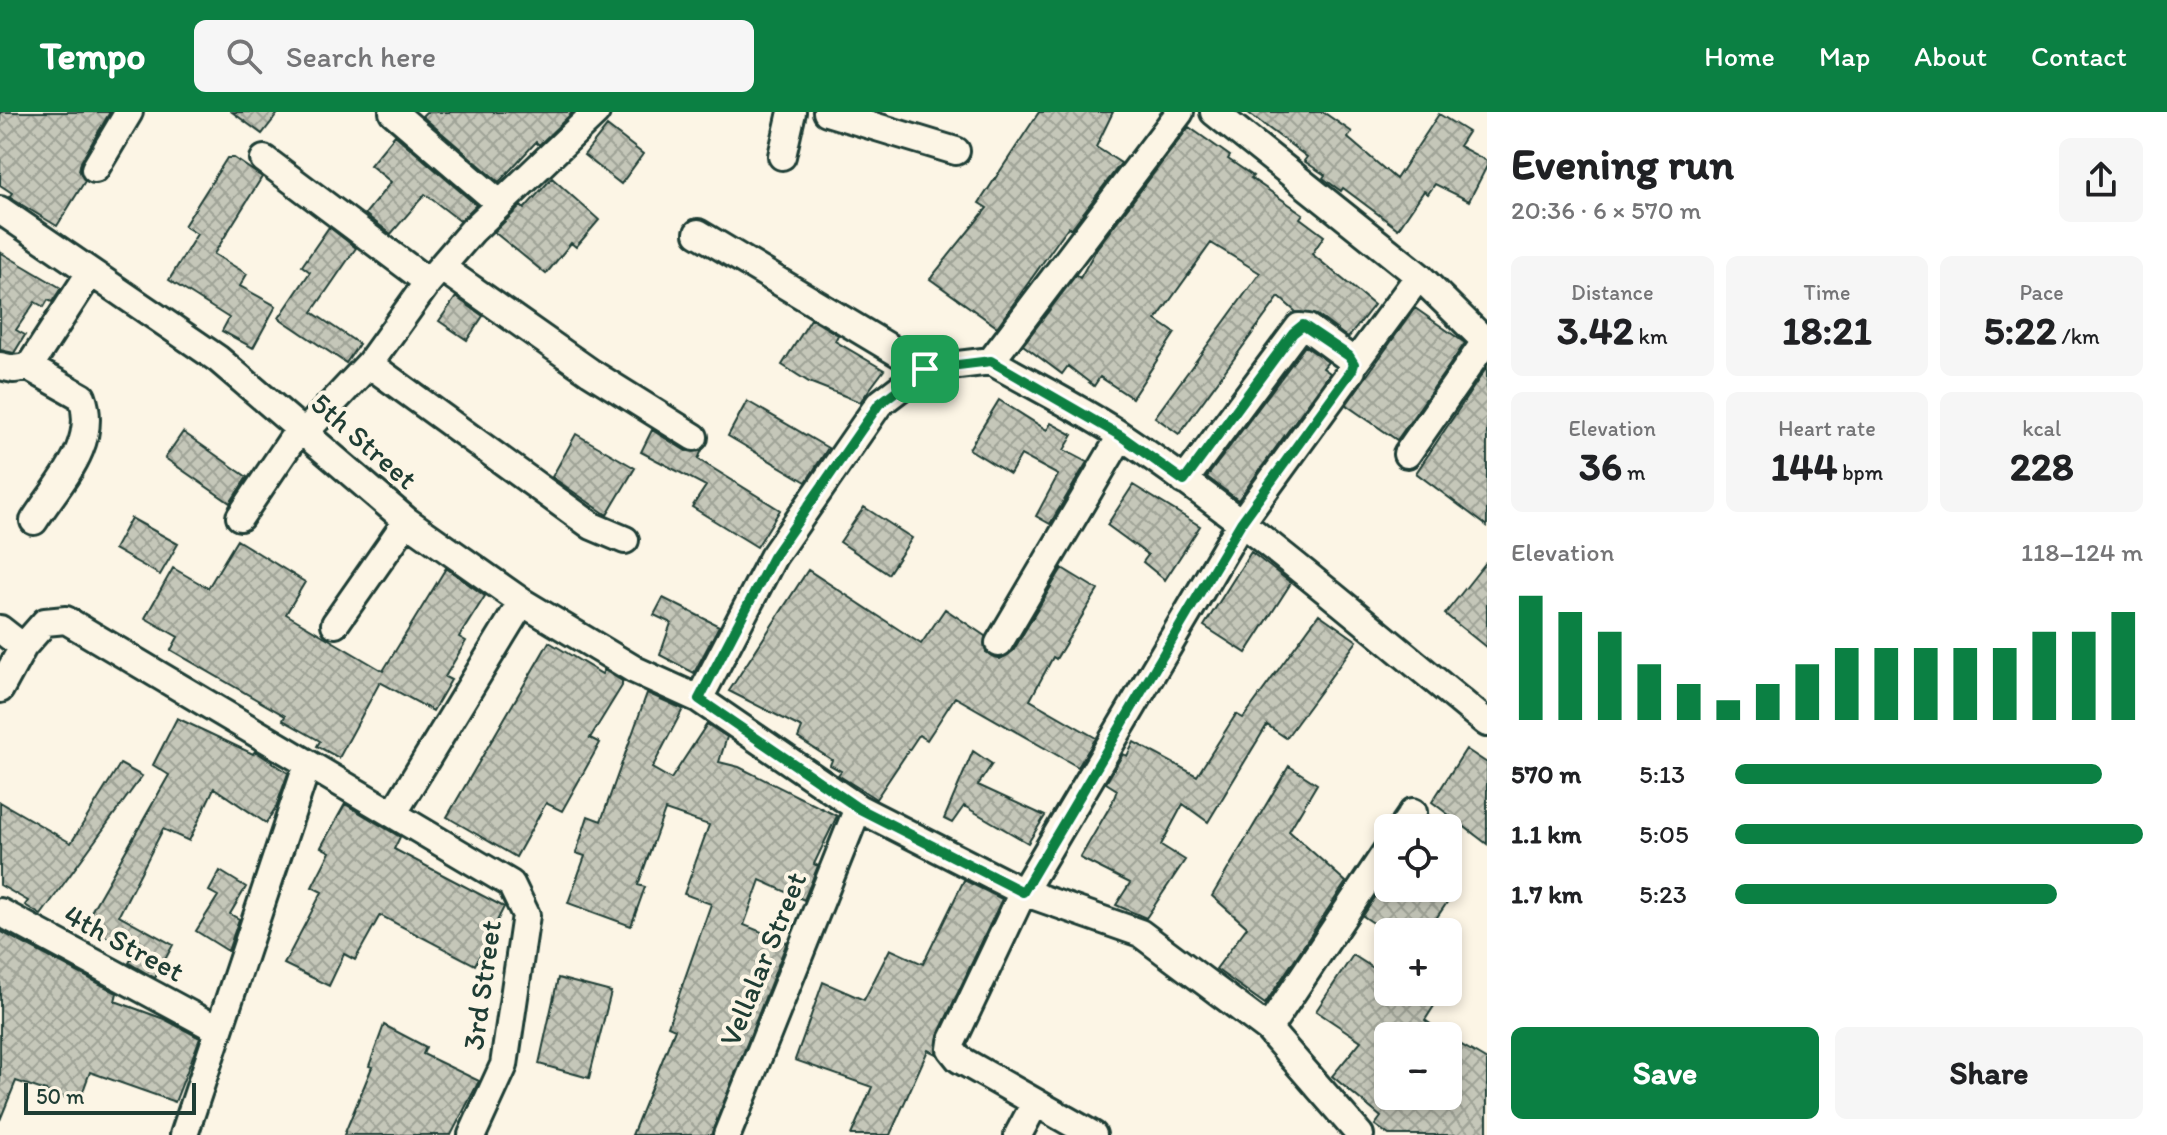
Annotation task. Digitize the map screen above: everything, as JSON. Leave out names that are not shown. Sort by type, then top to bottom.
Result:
[{"type":"street","points":[[95,169],[129,112]]},
{"type":"street","points":[[393,112],[499,203]]},
{"type":"street","points":[[240,517],[303,430],[369,364],[435,275],[499,203],[596,112]]},
{"type":"street","points":[[782,156],[792,112]]},
{"type":"street","points":[[827,112],[956,151]]},
{"type":"street","points":[[991,361],[1180,112]]},
{"type":"street","points":[[1214,112],[1419,276],[1486,342],[1407,454]]},
{"type":"street","points":[[264,159],[435,275],[694,437]]},
{"type":"street","name":"5th Street","points":[[0,210],[218,359],[407,521],[522,602],[635,670],[699,699],[858,808],[1023,892],[1140,933],[1268,1029],[1360,1135]]},
{"type":"street","points":[[698,233],[925,369]]},
{"type":"street","points":[[29,367],[90,273]]},
{"type":"street","points":[[1093,1135],[959,1059],[951,1049],[1023,892],[1241,523],[1419,276]]},
{"type":"street","points":[[1184,481],[1299,327],[1308,328],[1349,356],[1354,364]]},
{"type":"street","points":[[699,699],[773,557],[879,404],[925,369],[991,361],[1121,436],[1184,481],[1241,523],[1487,723]]},
{"type":"street","points":[[369,364],[592,526],[625,540]]},
{"type":"street","points":[[0,366],[14,369],[29,367],[82,397],[88,414],[84,445],[34,521]]},
{"type":"street","points":[[999,643],[1121,436]]},
{"type":"street","points":[[335,624],[407,521]]},
{"type":"street","points":[[393,814],[522,602]]},
{"type":"street","name":"3rd Street","points":[[23,647],[45,622],[59,619],[73,622],[307,766],[511,884],[526,915],[504,1065],[472,1135]]},
{"type":"street","points":[[0,629],[23,647],[0,689]]},
{"type":"street","points":[[184,1135],[307,766]]},
{"type":"street","name":"Vellalar Street","points":[[727,1135],[858,808]]},
{"type":"street","points":[[1268,1029],[1374,870]]},
{"type":"street","name":"4th Street","points":[[0,912],[217,1029]]},
{"type":"street","points":[[1018,1135],[1035,1103]]},
{"type":"building","points":[[0,112],[110,112],[81,162],[79,170],[85,181],[57,226],[9,197],[12,193],[0,185]]},
{"type":"building","points":[[232,112],[279,112],[262,134]]},
{"type":"building","points":[[426,112],[573,112],[539,145],[536,142],[499,182],[422,116]]},
{"type":"building","points":[[1039,112],[1113,112],[1096,147],[1121,163],[1071,229],[1068,227],[997,327],[930,279],[987,208],[979,203]]},
{"type":"building","points":[[1247,112],[1323,112],[1352,132],[1348,138],[1396,179],[1439,114],[1468,132],[1459,146],[1487,161],[1487,166],[1469,201],[1435,184],[1428,194],[1424,191],[1398,229],[1343,188],[1341,191],[1323,178],[1325,175],[1304,161],[1307,157]]},
{"type":"building","points":[[607,126],[643,154],[621,184],[584,155]]},
{"type":"building","points":[[1189,127],[1230,156],[1228,159],[1253,176],[1251,178],[1303,214],[1300,218],[1324,236],[1312,254],[1374,305],[1348,338],[1317,315],[1296,312],[1279,297],[1179,434],[1155,417],[1260,273],[1211,243],[1156,320],[1175,333],[1132,398],[1100,377],[1094,386],[1068,366],[1062,374],[1023,345],[1076,275],[1080,278],[1097,248]]},
{"type":"building","points":[[395,135],[476,205],[460,221],[425,194],[391,234],[365,214],[391,182],[370,165]]},
{"type":"building","points":[[227,158],[234,158],[262,177],[214,254],[247,274],[240,286],[276,306],[253,348],[222,331],[229,318],[169,280],[197,234],[184,226]]},
{"type":"building","points":[[552,178],[599,220],[576,247],[571,243],[546,274],[494,232],[521,206],[524,209]]},
{"type":"building","points":[[329,227],[356,248],[312,312],[359,344],[346,363],[279,318],[310,272],[302,266]]},
{"type":"building","points":[[0,252],[61,288],[52,302],[48,300],[44,307],[35,302],[16,330],[25,335],[14,353],[0,350]]},
{"type":"building","points":[[456,297],[483,316],[467,340],[439,321]]},
{"type":"building","points":[[1415,308],[1465,343],[1397,440],[1346,405]]},
{"type":"building","points":[[811,319],[838,335],[835,341],[884,370],[860,402],[809,382],[782,365]]},
{"type":"building","points":[[1305,346],[1328,362],[1323,368],[1330,373],[1238,500],[1207,477]]},
{"type":"building","points":[[1487,367],[1487,526],[1416,473]]},
{"type":"building","points":[[999,400],[1047,430],[1051,423],[1073,435],[1064,450],[1087,462],[1050,524],[1036,516],[1058,475],[1021,455],[1010,474],[969,449]]},
{"type":"building","points":[[747,401],[828,448],[806,482],[728,436]]},
{"type":"building","points":[[652,430],[686,451],[702,450],[698,459],[780,510],[757,547],[692,507],[706,486],[641,452]]},
{"type":"building","points":[[183,432],[247,477],[230,503],[165,458]]},
{"type":"building","points":[[576,434],[635,468],[607,515],[552,477]]},
{"type":"building","points":[[1133,485],[1200,526],[1165,580],[1143,562],[1148,555],[1107,525]]},
{"type":"building","points":[[864,507],[912,538],[888,574],[840,542]]},
{"type":"building","points":[[131,518],[178,544],[160,575],[114,549]]},
{"type":"building","points":[[237,540],[305,582],[286,614],[383,671],[446,568],[485,596],[459,637],[466,641],[445,677],[451,680],[433,711],[380,682],[339,758],[317,746],[320,741],[283,720],[285,716],[171,650],[178,637],[145,618],[173,568],[208,588]]},
{"type":"building","points":[[1251,552],[1291,583],[1246,653],[1204,626]]},
{"type":"building","points":[[1487,561],[1487,648],[1445,614]]},
{"type":"building","points":[[1062,568],[1098,590],[1056,659],[1053,657],[1030,700],[1096,738],[1078,767],[955,697],[927,740],[919,735],[876,799],[838,775],[841,771],[830,765],[832,760],[798,738],[802,728],[729,691],[808,570],[921,644],[945,609],[985,636],[986,652],[1000,659],[1013,651]]},
{"type":"building","points":[[663,598],[719,626],[694,673],[660,655],[671,623],[654,615]]},
{"type":"building","points":[[1319,614],[1357,641],[1286,738],[1267,725],[1208,822],[1183,804],[1161,845],[1185,860],[1146,918],[1116,905],[1130,883],[1080,858],[1112,803],[1117,790],[1106,783],[1123,754],[1127,756],[1134,742],[1197,776],[1236,714],[1243,718]]},
{"type":"building","points":[[549,642],[602,674],[604,670],[622,681],[622,686],[590,738],[600,743],[562,811],[546,803],[516,857],[447,817]]},
{"type":"building","points":[[647,693],[683,709],[652,768],[671,779],[707,724],[727,737],[719,762],[739,767],[837,816],[814,864],[818,866],[804,900],[760,880],[744,925],[787,942],[711,1135],[632,1135],[675,1029],[668,1026],[711,904],[684,894],[709,825],[665,810],[638,885],[645,887],[631,926],[568,903],[585,856],[576,853],[588,816],[601,821]]},
{"type":"building","points":[[177,718],[253,754],[255,751],[288,773],[276,807],[266,823],[214,788],[189,841],[163,829],[119,915],[173,945],[155,978],[129,963],[135,953],[84,924],[169,775],[153,765]]},
{"type":"building","points":[[1466,749],[1487,763],[1487,844],[1462,825],[1462,814],[1448,814],[1432,802]]},
{"type":"building","points":[[973,751],[992,764],[978,785],[1045,816],[1028,843],[964,806],[952,823],[944,819]]},
{"type":"building","points":[[120,764],[142,776],[41,915],[25,905],[28,901],[0,885],[0,802],[71,843]]},
{"type":"building","points":[[1289,766],[1317,784],[1289,831],[1346,882],[1265,1004],[1216,969],[1247,927],[1212,896]]},
{"type":"building","points":[[345,804],[400,837],[394,849],[504,907],[475,965],[380,915],[355,960],[344,954],[329,986],[284,964],[322,892],[312,887],[330,852],[321,847]]},
{"type":"building","points":[[220,871],[246,887],[230,914],[239,919],[228,951],[196,931],[218,896],[209,891]]},
{"type":"building","points":[[964,880],[1002,899],[938,1035],[936,1054],[928,1050],[890,1135],[851,1135],[872,1087],[795,1060],[823,982],[864,1000],[890,949],[923,964]]},
{"type":"building","points":[[1374,899],[1374,902],[1447,902],[1436,918],[1374,918],[1374,923],[1363,916]]},
{"type":"building","points":[[0,931],[117,993],[115,1001],[164,1019],[200,1038],[175,1102],[90,1072],[79,1102],[16,1081],[0,1120]]},
{"type":"building","points":[[1353,955],[1374,968],[1374,1006],[1434,1006],[1425,1020],[1428,1022],[1374,1022],[1374,1110],[1462,1110],[1462,1045],[1487,1060],[1487,1135],[1389,1135],[1375,1125],[1381,1117],[1332,1076],[1361,1041],[1316,1011]]},
{"type":"building","points":[[558,978],[611,992],[589,1078],[539,1064]]},
{"type":"building","points":[[384,1025],[426,1047],[423,1054],[479,1081],[451,1135],[344,1135],[372,1067],[369,1066]]},
{"type":"route","points":[[1303,325],[1308,328],[1349,356],[1354,364],[1241,523],[1023,892],[858,808],[699,699],[773,557],[879,404],[925,369],[991,361],[1121,436],[1184,481],[1299,327],[1303,325]]}]
